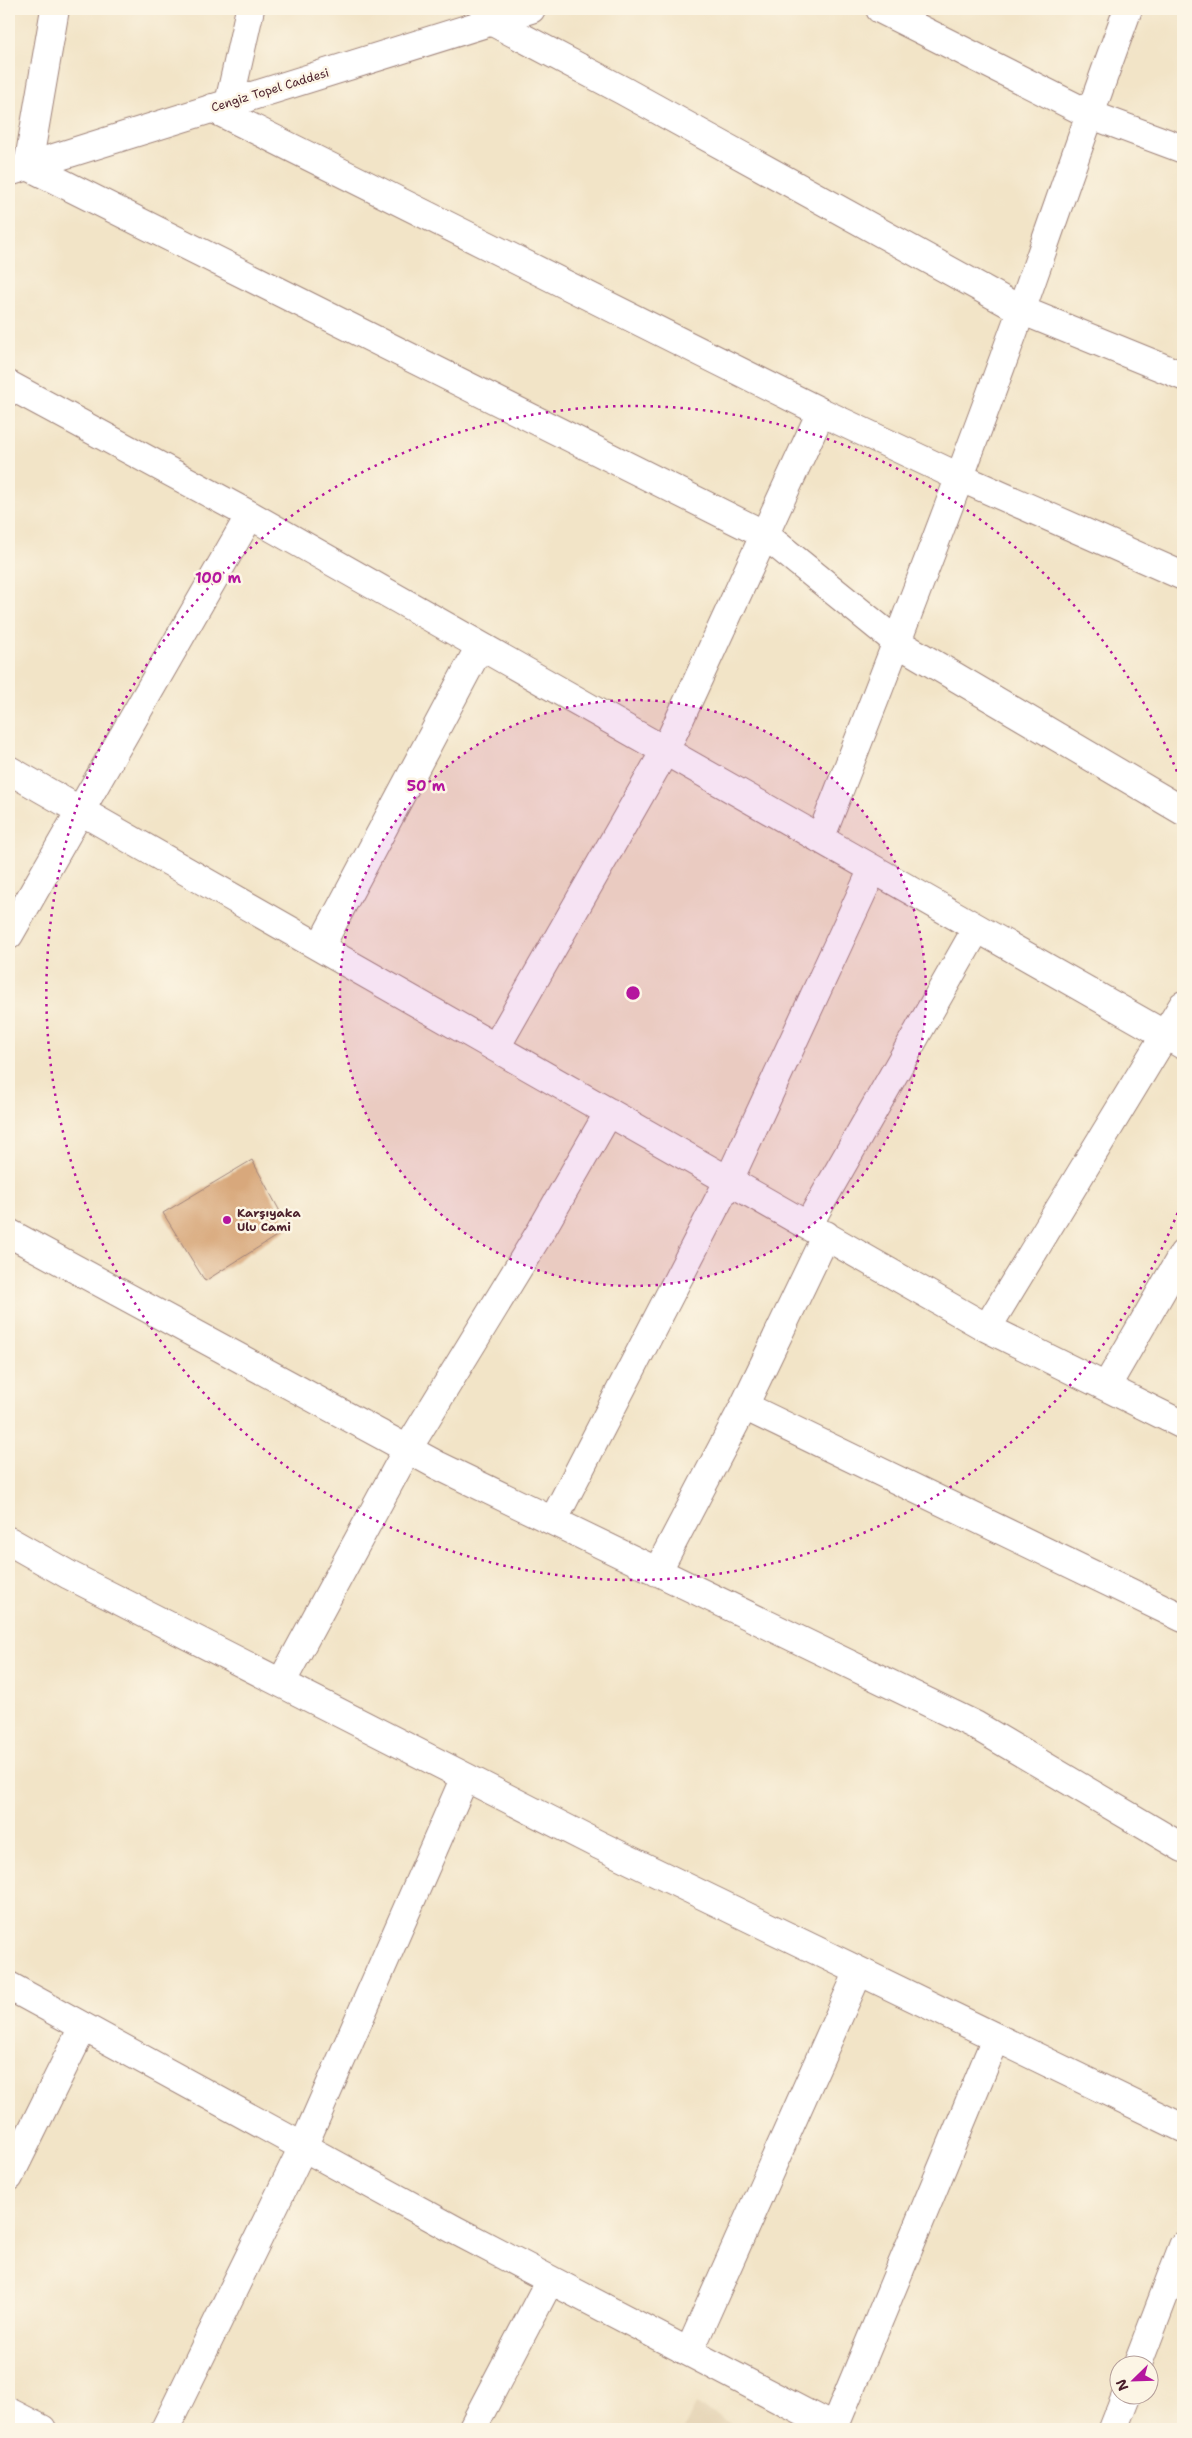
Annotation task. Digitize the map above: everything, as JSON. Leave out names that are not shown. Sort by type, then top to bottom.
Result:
[{"type":"street","points":[[55,9],[18,169],[765,535],[898,643],[1183,812]]},
{"type":"street","points":[[250,9],[221,106],[821,412],[959,477],[1183,576]]},
{"type":"street","name":"Cengiz Topel Caddesi","points":[[18,169],[221,106],[492,15],[530,9]]},
{"type":"street","points":[[880,9],[1089,114],[1183,149]]},
{"type":"street","points":[[820,839],[898,643],[1021,310],[1089,114],[1128,9]]},
{"type":"street","points":[[492,15],[622,90],[1021,310],[1183,376]]},
{"type":"street","points":[[9,385],[250,516],[1174,1040]]},
{"type":"street","points":[[496,1047],[665,751],[821,412]]},
{"type":"street","points":[[9,935],[250,516]]},
{"type":"street","points":[[320,947],[480,646]]},
{"type":"street","points":[[9,770],[987,1328],[1183,1425]]},
{"type":"street","points":[[553,1521],[729,1180],[873,869]]},
{"type":"street","points":[[657,1572],[744,1406],[817,1230],[977,928]]},
{"type":"street","points":[[987,1328],[1174,1040],[1183,1005]]},
{"type":"street","points":[[281,1683],[407,1450],[542,1229],[609,1112]]},
{"type":"street","points":[[9,1234],[407,1450],[975,1725],[1183,1848]]},
{"type":"street","points":[[1106,1387],[1183,1254]]},
{"type":"street","points":[[744,1406],[1183,1618]]},
{"type":"street","points":[[9,1541],[69,1575],[599,1845],[1183,2128]]},
{"type":"street","points":[[165,2429],[303,2147],[465,1777]]},
{"type":"street","points":[[689,2352],[859,1971]]},
{"type":"street","points":[[9,1986],[550,2280],[835,2429],[996,2038]]},
{"type":"street","points":[[9,2177],[83,2027]]},
{"type":"street","points":[[1141,2356],[1183,2246]]},
{"type":"street","points":[[472,2429],[550,2280]]},
{"type":"street","points":[[1112,2429],[1122,2406]]},
{"type":"street","points":[[9,2412],[42,2429]]},
{"type":"shaded area","points":[[696,2404],[740,2429],[684,2429]]},
{"type":"building","name":"Karşıyaka Ulu Cami","points":[[252,1160],[289,1228],[205,1281],[163,1213]]},
{"type":"place","name":"Karşıyaka Ulu Cami","points":[[227,1220]]}]
